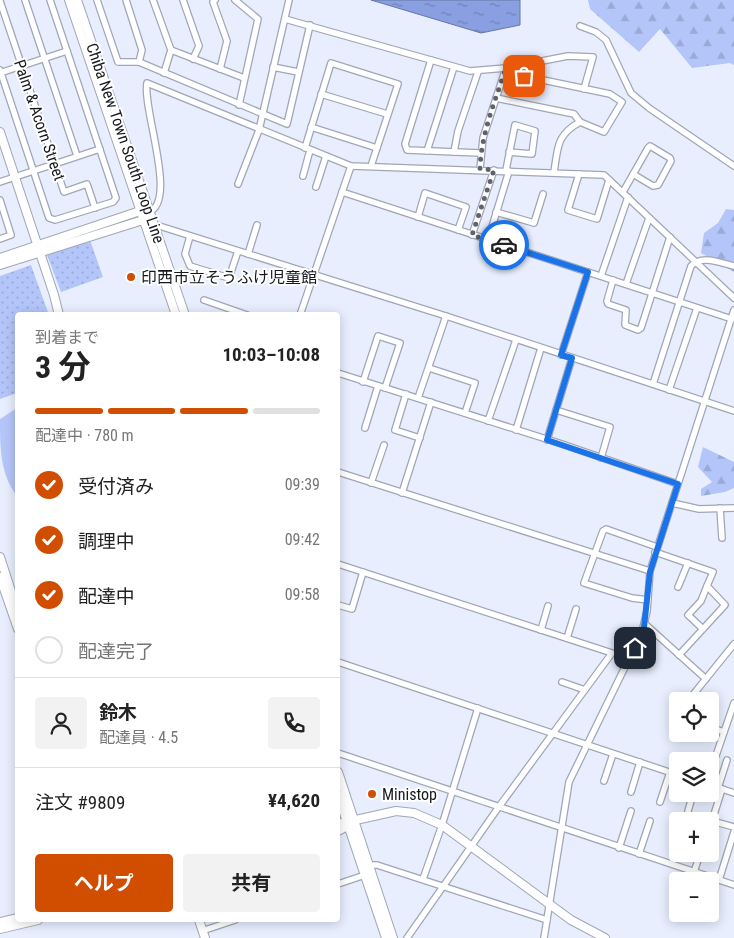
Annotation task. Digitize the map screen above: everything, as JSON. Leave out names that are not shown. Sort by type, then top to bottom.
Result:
[{"type":"street","name":"Palm & Acorn Street","points":[[24,0],[77,156]]},
{"type":"street","points":[[50,0],[100,149],[116,198],[113,202],[55,220],[49,218],[0,72],[67,51]]},
{"type":"street","name":"Chiba New Town South Loop Line","points":[[69,0],[145,212],[153,224],[184,312]]},
{"type":"street","name":"Chiba New Town South Loop Line","points":[[77,0],[145,212],[143,220],[175,312]]},
{"type":"street","points":[[97,0],[118,62],[139,62],[287,124],[310,25]]},
{"type":"street","points":[[126,0],[142,50],[139,62]]},
{"type":"street","points":[[153,0],[171,50],[164,73]]},
{"type":"street","points":[[183,0],[199,46],[193,59]]},
{"type":"street","points":[[215,0],[213,2],[227,41],[220,69]]},
{"type":"street","points":[[235,0],[258,19],[239,105]]},
{"type":"street","points":[[238,184],[259,130],[289,0]]},
{"type":"street","name":"Palm & Acorn Street","points":[[0,1],[64,192],[87,184],[95,208]]},
{"type":"street","points":[[285,19],[454,67],[478,72],[568,56],[593,57],[584,89]]},
{"type":"street","points":[[580,26],[596,32],[606,40],[631,93],[649,108],[734,166]]},
{"type":"street","points":[[171,50],[244,78]]},
{"type":"street","points":[[431,60],[405,144],[407,150],[480,153]]},
{"type":"street","points":[[303,176],[311,127],[331,63],[398,84],[371,166]]},
{"type":"street","points":[[496,98],[574,114],[580,122],[604,132],[622,102],[610,94],[524,76],[522,65]]},
{"type":"street","points":[[428,151],[433,128],[454,67]]},
{"type":"street","points":[[274,68],[298,72]]},
{"type":"street","points":[[480,169],[480,153],[506,68]]},
{"type":"street","points":[[454,152],[458,131],[478,72]]},
{"type":"street","points":[[0,265],[38,249],[154,210],[160,204],[159,163],[147,83],[350,166],[480,169],[604,175],[734,298]]},
{"type":"street","points":[[321,94],[387,114]]},
{"type":"street","points":[[554,172],[562,137],[566,130],[580,122]]},
{"type":"street","points":[[488,240],[508,170],[509,152],[514,125],[535,131],[532,154],[509,152]]},
{"type":"street","points":[[311,127],[377,148]]},
{"type":"street","points":[[0,132],[12,178],[54,295],[58,312]]},
{"type":"street","points":[[601,276],[633,174],[650,146],[670,158],[671,161],[658,185],[653,186],[633,174]]},
{"type":"street","points":[[0,182],[100,149]]},
{"type":"street","points":[[316,187],[326,156]]},
{"type":"street","points":[[301,312],[350,166]]},
{"type":"street","points":[[472,235],[494,170]]},
{"type":"street","points":[[579,174],[568,210],[597,219],[609,180]]},
{"type":"street","points":[[342,192],[732,319]]},
{"type":"street","points":[[418,217],[425,193],[466,207],[458,230]]},
{"type":"street","points":[[496,212],[534,223],[543,194]]},
{"type":"street","points":[[0,200],[11,235],[0,239]]},
{"type":"street","points":[[626,284],[649,218]]},
{"type":"street","points":[[0,258],[143,220]]},
{"type":"street","points":[[153,224],[446,316],[734,411]]},
{"type":"street","points":[[248,254],[257,225]]},
{"type":"street","points":[[190,236],[185,254],[190,266],[229,278],[238,251]]},
{"type":"street","points":[[613,280],[607,301],[608,304],[626,310],[625,325],[638,330],[641,328],[670,237]]},
{"type":"street","points":[[652,384],[691,266],[702,259],[734,266]]},
{"type":"street","points":[[561,355],[588,272]]},
{"type":"street","points":[[204,300],[238,312]]},
{"type":"street","points":[[669,390],[697,308]]},
{"type":"street","points":[[544,938],[569,782],[645,624],[650,572],[656,550],[734,310]]},
{"type":"street","points":[[418,398],[446,316]]},
{"type":"street","points":[[363,382],[378,336],[400,343],[385,388]]},
{"type":"street","points":[[488,421],[516,340]]},
{"type":"street","points":[[516,430],[541,348]]},
{"type":"street","points":[[547,440],[572,358]]},
{"type":"street","points":[[429,368],[475,383],[465,414]]},
{"type":"street","points":[[340,374],[678,484]]},
{"type":"street","points":[[365,428],[378,386]]},
{"type":"street","points":[[406,394],[395,430],[420,438]]},
{"type":"street","points":[[402,493],[431,402]]},
{"type":"street","points":[[556,410],[610,428],[601,458]]},
{"type":"street","points":[[371,483],[384,445]]},
{"type":"street","points":[[340,473],[650,572]]},
{"type":"street","points":[[672,503],[699,509],[734,508]]},
{"type":"street","points":[[720,508],[722,538]]},
{"type":"street","points":[[648,600],[632,598],[584,583],[603,530],[606,529],[713,572],[701,602],[688,615],[703,629]]},
{"type":"street","points":[[0,557],[15,604]]},
{"type":"street","points":[[678,587],[688,563]]},
{"type":"street","points":[[340,565],[612,654],[498,808],[407,938]]},
{"type":"street","points":[[340,606],[352,610],[363,572]]},
{"type":"street","points":[[0,577],[15,620]]},
{"type":"street","points":[[679,655],[726,605],[707,586]]},
{"type":"street","points":[[541,630],[548,606]]},
{"type":"street","points":[[567,638],[576,609]]},
{"type":"street","points":[[645,624],[706,679]]},
{"type":"street","points":[[695,692],[734,644]]},
{"type":"street","points":[[340,663],[669,772]]},
{"type":"street","points":[[562,682],[585,690]]},
{"type":"street","points":[[717,752],[734,702]]},
{"type":"street","points":[[423,880],[453,792],[478,708]]},
{"type":"street","points":[[719,731],[724,732]]},
{"type":"street","points":[[340,754],[694,872],[697,862]]},
{"type":"street","points":[[604,781],[613,754]]},
{"type":"street","points":[[727,760],[712,821],[734,828]]},
{"type":"street","points":[[631,792],[640,762]]},
{"type":"street","points":[[660,802],[669,775]]},
{"type":"street","points":[[340,780],[365,875],[386,938]]},
{"type":"street","points":[[720,788],[734,793]]},
{"type":"street","points":[[340,800],[369,865],[393,938]]},
{"type":"street","points":[[688,811],[690,802]]},
{"type":"street","points":[[340,824],[350,823],[387,812],[405,811],[426,816],[442,825],[571,920],[605,938]]},
{"type":"street","points":[[620,848],[631,811]]},
{"type":"street","points":[[639,854],[650,821]]},
{"type":"street","points":[[340,830],[350,823]]},
{"type":"street","points":[[734,832],[719,880],[734,885]]},
{"type":"street","points":[[369,865],[377,865],[547,920]]},
{"type":"street","points":[[340,883],[365,875]]},
{"type":"street","points":[[0,922],[15,919]]},
{"type":"street","points":[[2,938],[0,929],[30,922]]},
{"type":"street","points":[[200,922],[204,935],[231,922]]},
{"type":"green space","points":[[588,0],[734,0],[734,65],[730,63],[692,68],[660,29],[639,52],[590,9]]},
{"type":"green space","points":[[726,209],[734,210],[734,272],[701,253],[704,233],[718,223]]},
{"type":"green space","points":[[90,240],[103,277],[61,292],[47,255]]},
{"type":"green space","points":[[31,265],[48,312],[15,312],[15,394],[0,399],[0,276]]},
{"type":"green space","points":[[15,409],[15,493],[4,470],[0,419]]},
{"type":"green space","points":[[703,447],[734,462],[734,488],[725,492],[701,496],[701,489],[712,482],[698,467]]},
{"type":"water","points":[[371,0],[520,0],[520,25],[481,33]]},
{"type":"way so far","points":[[504,245],[472,235],[494,170],[480,169],[480,153],[483,138],[506,68],[522,65],[524,76]]},
{"type":"place","name":"印西市立そうふけ児童館","points":[[131,277]]},
{"type":"place","name":"Ministop","points":[[372,794]]},
{"type":"route","points":[[504,245],[588,272],[561,355],[572,358],[547,440],[678,484],[650,572],[644,627],[635,648]]}]
